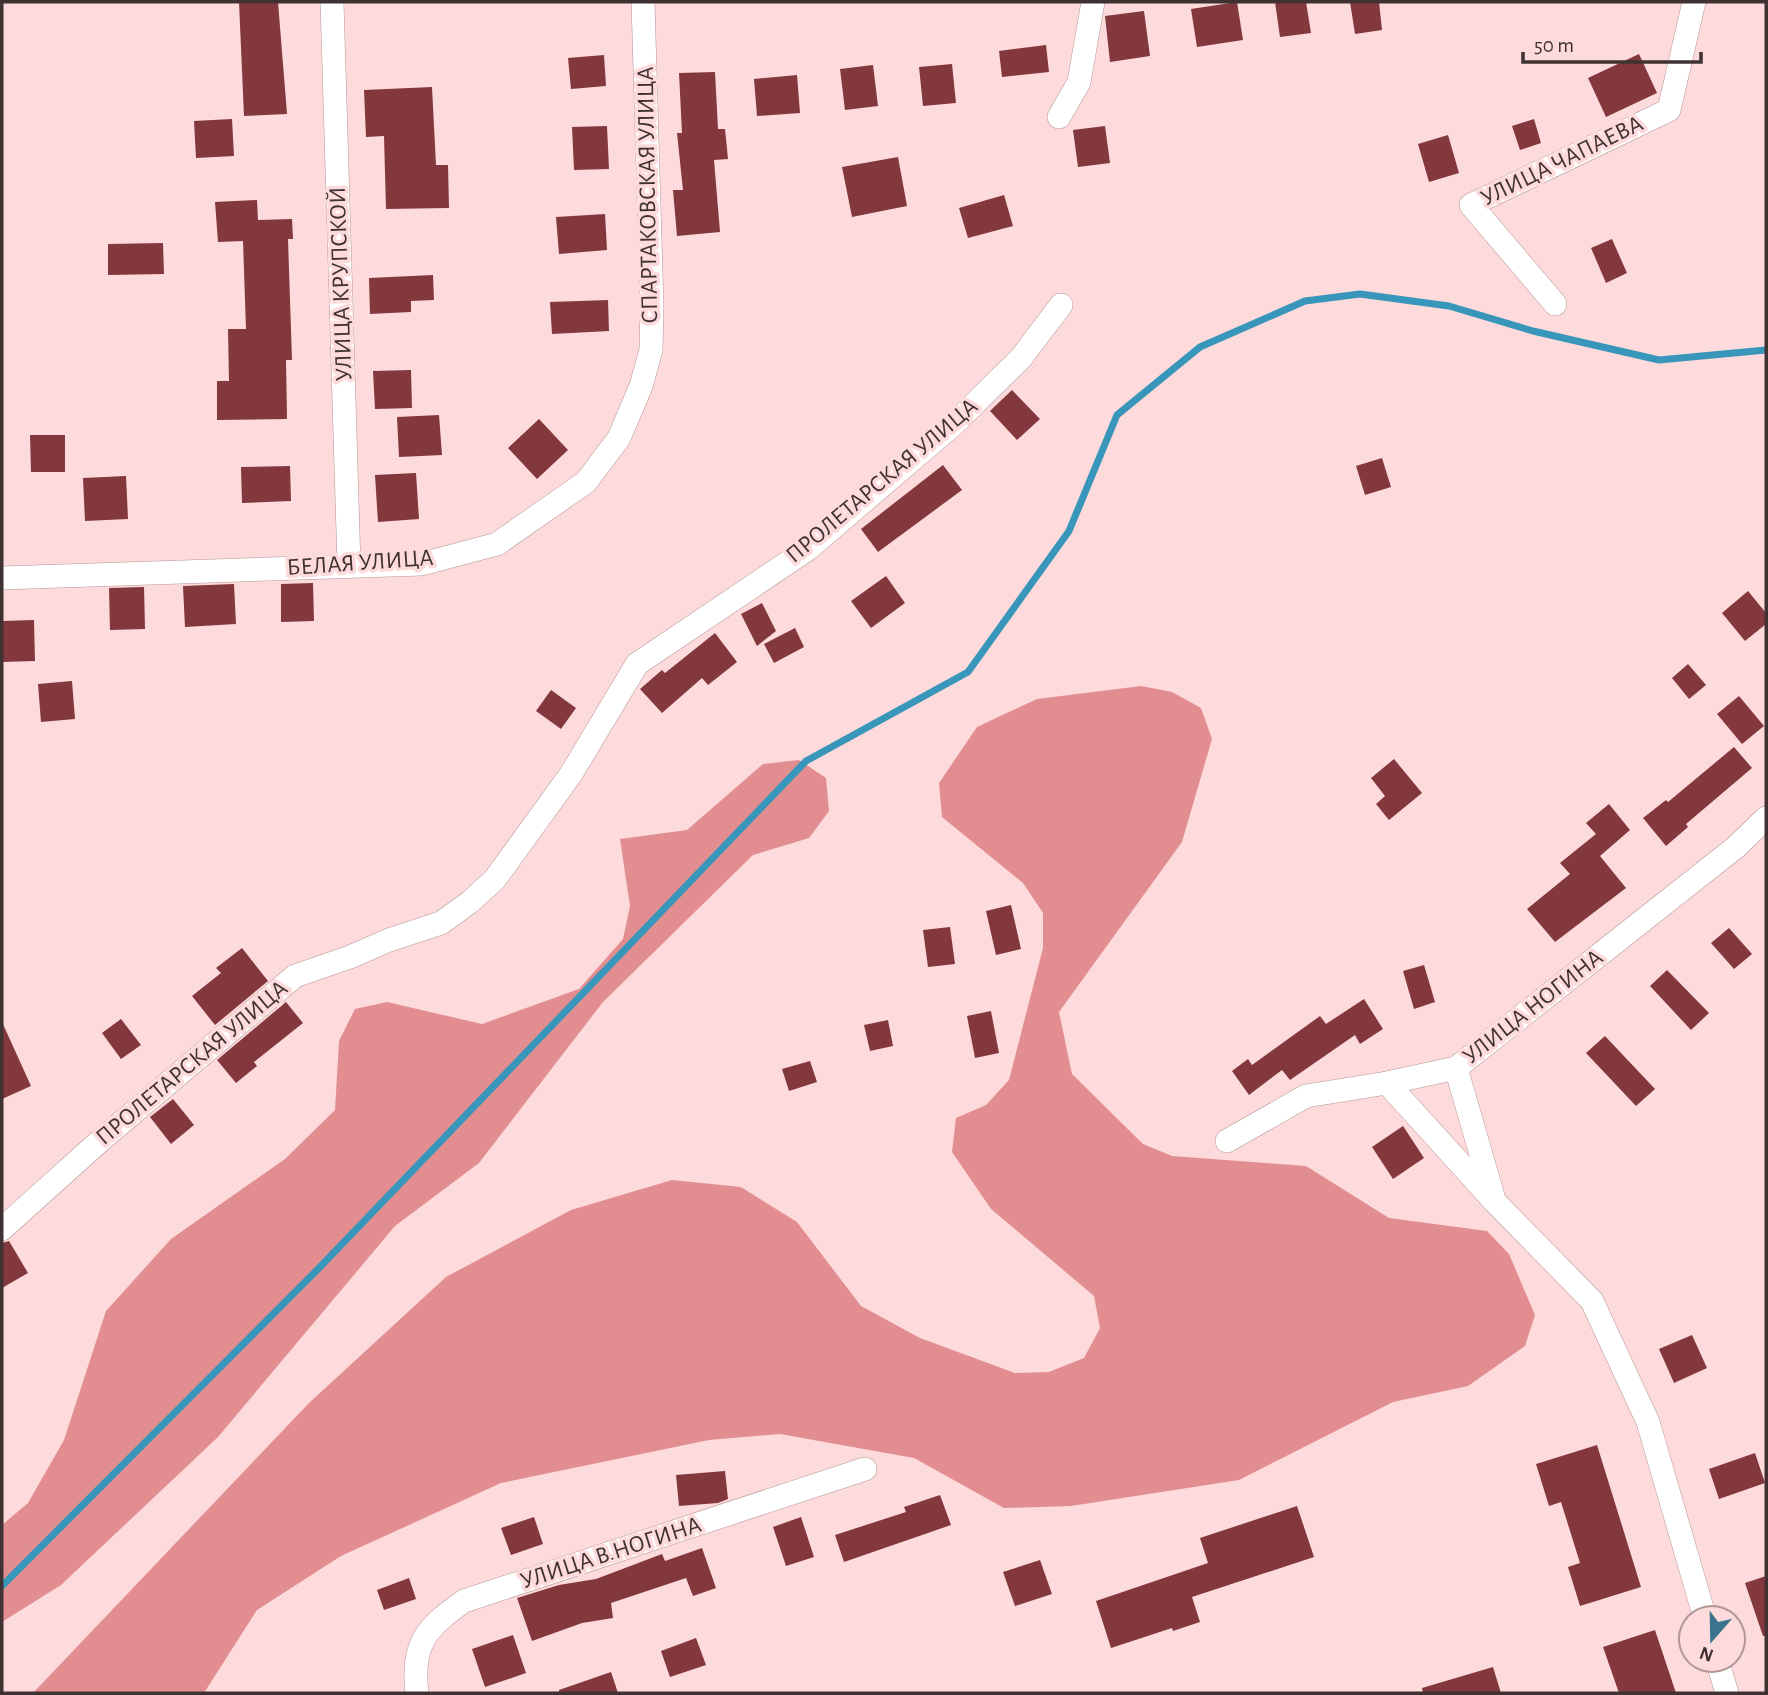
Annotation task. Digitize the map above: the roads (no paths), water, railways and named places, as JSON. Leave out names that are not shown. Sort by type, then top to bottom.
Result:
[{"type":"street","name":"УЛИЦА КРУПСКОЙ","points":[[332,2],[349,566]]},
{"type":"street","name":"СПАРТАКОВСКАЯ УЛИЦА","points":[[641,386],[651,350],[652,307],[643,2]]},
{"type":"street","points":[[1059,117],[1079,82],[1093,2]]},
{"type":"street","name":"УЛИЦА ЧАПАЕВА","points":[[1555,304],[1471,205],[1669,110],[1694,2]]},
{"type":"street","name":"ПРОЛЕТАРСКАЯ УЛИЦА","points":[[2,1229],[102,1139],[295,976],[441,923],[470,902],[495,879],[571,774],[637,664],[808,549],[954,424],[1021,358],[1061,305]]},
{"type":"street","name":"БЕЛАЯ УЛИЦА","points":[[2,578],[422,564],[497,544],[586,482],[619,438],[641,386]]},
{"type":"street","name":"УЛИЦА НОГИНА","points":[[1227,1141],[1306,1096],[1456,1068],[1736,847],[1766,818]]},
{"type":"street","points":[[1456,1068],[1495,1202]]},
{"type":"street","points":[[1387,1083],[1495,1202],[1592,1301],[1648,1422],[1700,1604]]},
{"type":"street","name":"УЛИЦА В.НОГИНА","points":[[417,1693],[415,1674],[423,1639],[442,1617],[464,1601],[865,1469]]},
{"type":"street","points":[[1721,1674],[1727,1693]]},
{"type":"waterway","points":[[2,1586],[319,1268],[806,761],[968,672],[1069,531],[1117,415],[1200,347],[1305,301],[1360,294],[1449,306],[1533,331],[1659,360],[1766,350]]}]
